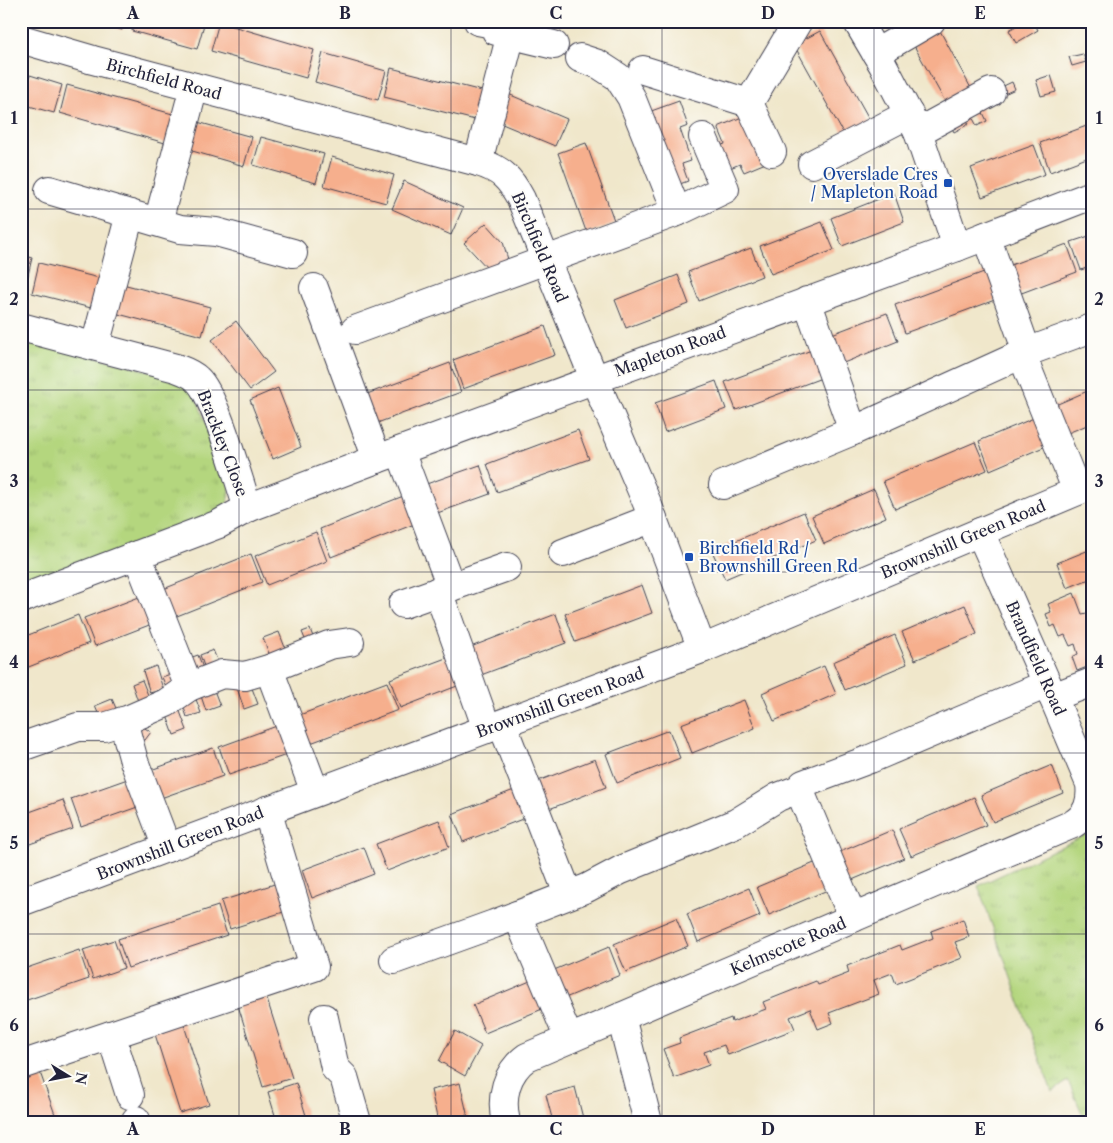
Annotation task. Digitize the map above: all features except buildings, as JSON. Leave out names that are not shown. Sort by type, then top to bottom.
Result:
[{"type":"street","points":[[748,103],[798,21]]},
{"type":"street","points":[[857,21],[913,123],[957,247]]},
{"type":"street","points":[[876,53],[930,21]]},
{"type":"street","points":[[477,22],[493,24],[496,30],[554,45]]},
{"type":"street","name":"Birchfield Road","points":[[27,34],[194,87],[478,162],[499,170],[513,184],[521,199],[653,518],[702,649]]},
{"type":"street","points":[[478,162],[511,34]]},
{"type":"street","points":[[580,58],[598,64],[618,77],[631,96],[677,212]]},
{"type":"street","points":[[643,70],[748,103],[772,152]]},
{"type":"street","points":[[158,222],[194,87]]},
{"type":"street","points":[[812,164],[991,92]]},
{"type":"street","points":[[355,330],[677,212],[724,189],[703,137]]},
{"type":"street","points":[[49,190],[180,229],[216,232],[294,253]]},
{"type":"street","name":"Mapleton Road","points":[[248,508],[594,378],[957,247],[1092,195]]},
{"type":"street","points":[[95,346],[130,214]]},
{"type":"street","points":[[986,236],[1024,353],[1084,488]]},
{"type":"street","points":[[314,288],[389,455],[444,589],[494,726],[568,894]]},
{"type":"street","points":[[806,301],[853,430]]},
{"type":"street","name":"Brackley Close","points":[[21,326],[176,368],[188,372],[197,379],[205,389],[213,406],[248,508],[219,524],[21,599]]},
{"type":"street","points":[[723,485],[853,430],[1024,353],[1092,328]]},
{"type":"street","name":"Brownshill Green Road","points":[[21,902],[702,649],[1084,488]]},
{"type":"street","points":[[563,553],[653,518]]},
{"type":"street","name":"Brandfield Road","points":[[980,532],[1090,784]]},
{"type":"street","points":[[137,554],[190,687]]},
{"type":"street","points":[[403,604],[506,567]]},
{"type":"street","points":[[21,746],[78,727],[104,727],[123,721],[166,703],[190,687],[222,674],[245,676],[269,669],[329,645],[350,642]]},
{"type":"street","points":[[269,669],[315,792]]},
{"type":"street","points":[[394,960],[587,888],[621,870],[736,823],[778,797],[799,789],[803,784],[1050,691],[1092,682]]},
{"type":"street","points":[[123,721],[134,761],[167,848]]},
{"type":"street","name":"Kelmscote Road","points":[[506,1122],[503,1101],[506,1084],[514,1068],[527,1057],[1073,824],[1087,810],[1090,798],[1090,784]]},
{"type":"street","points":[[799,789],[854,918]]},
{"type":"street","points":[[21,1065],[314,967],[267,810]]},
{"type":"street","points":[[517,915],[569,1039]]},
{"type":"street","points":[[621,1017],[648,1122]]},
{"type":"street","points":[[324,1018],[335,1068],[344,1077],[357,1122]]},
{"type":"street","points":[[111,1035],[134,1112]]},
{"type":"green space","points":[[21,337],[173,377],[194,391],[230,489],[229,498],[223,512],[21,589]]},
{"type":"green space","points":[[1092,832],[1092,1122],[1086,1122],[1068,1081],[1052,1092],[978,886]]},
{"type":"place","name":"Overslade Cres / Mapleton Road","points":[[948,183]]},
{"type":"place","name":"Birchfield Rd / Brownshill Green Rd","points":[[689,557]]}]
